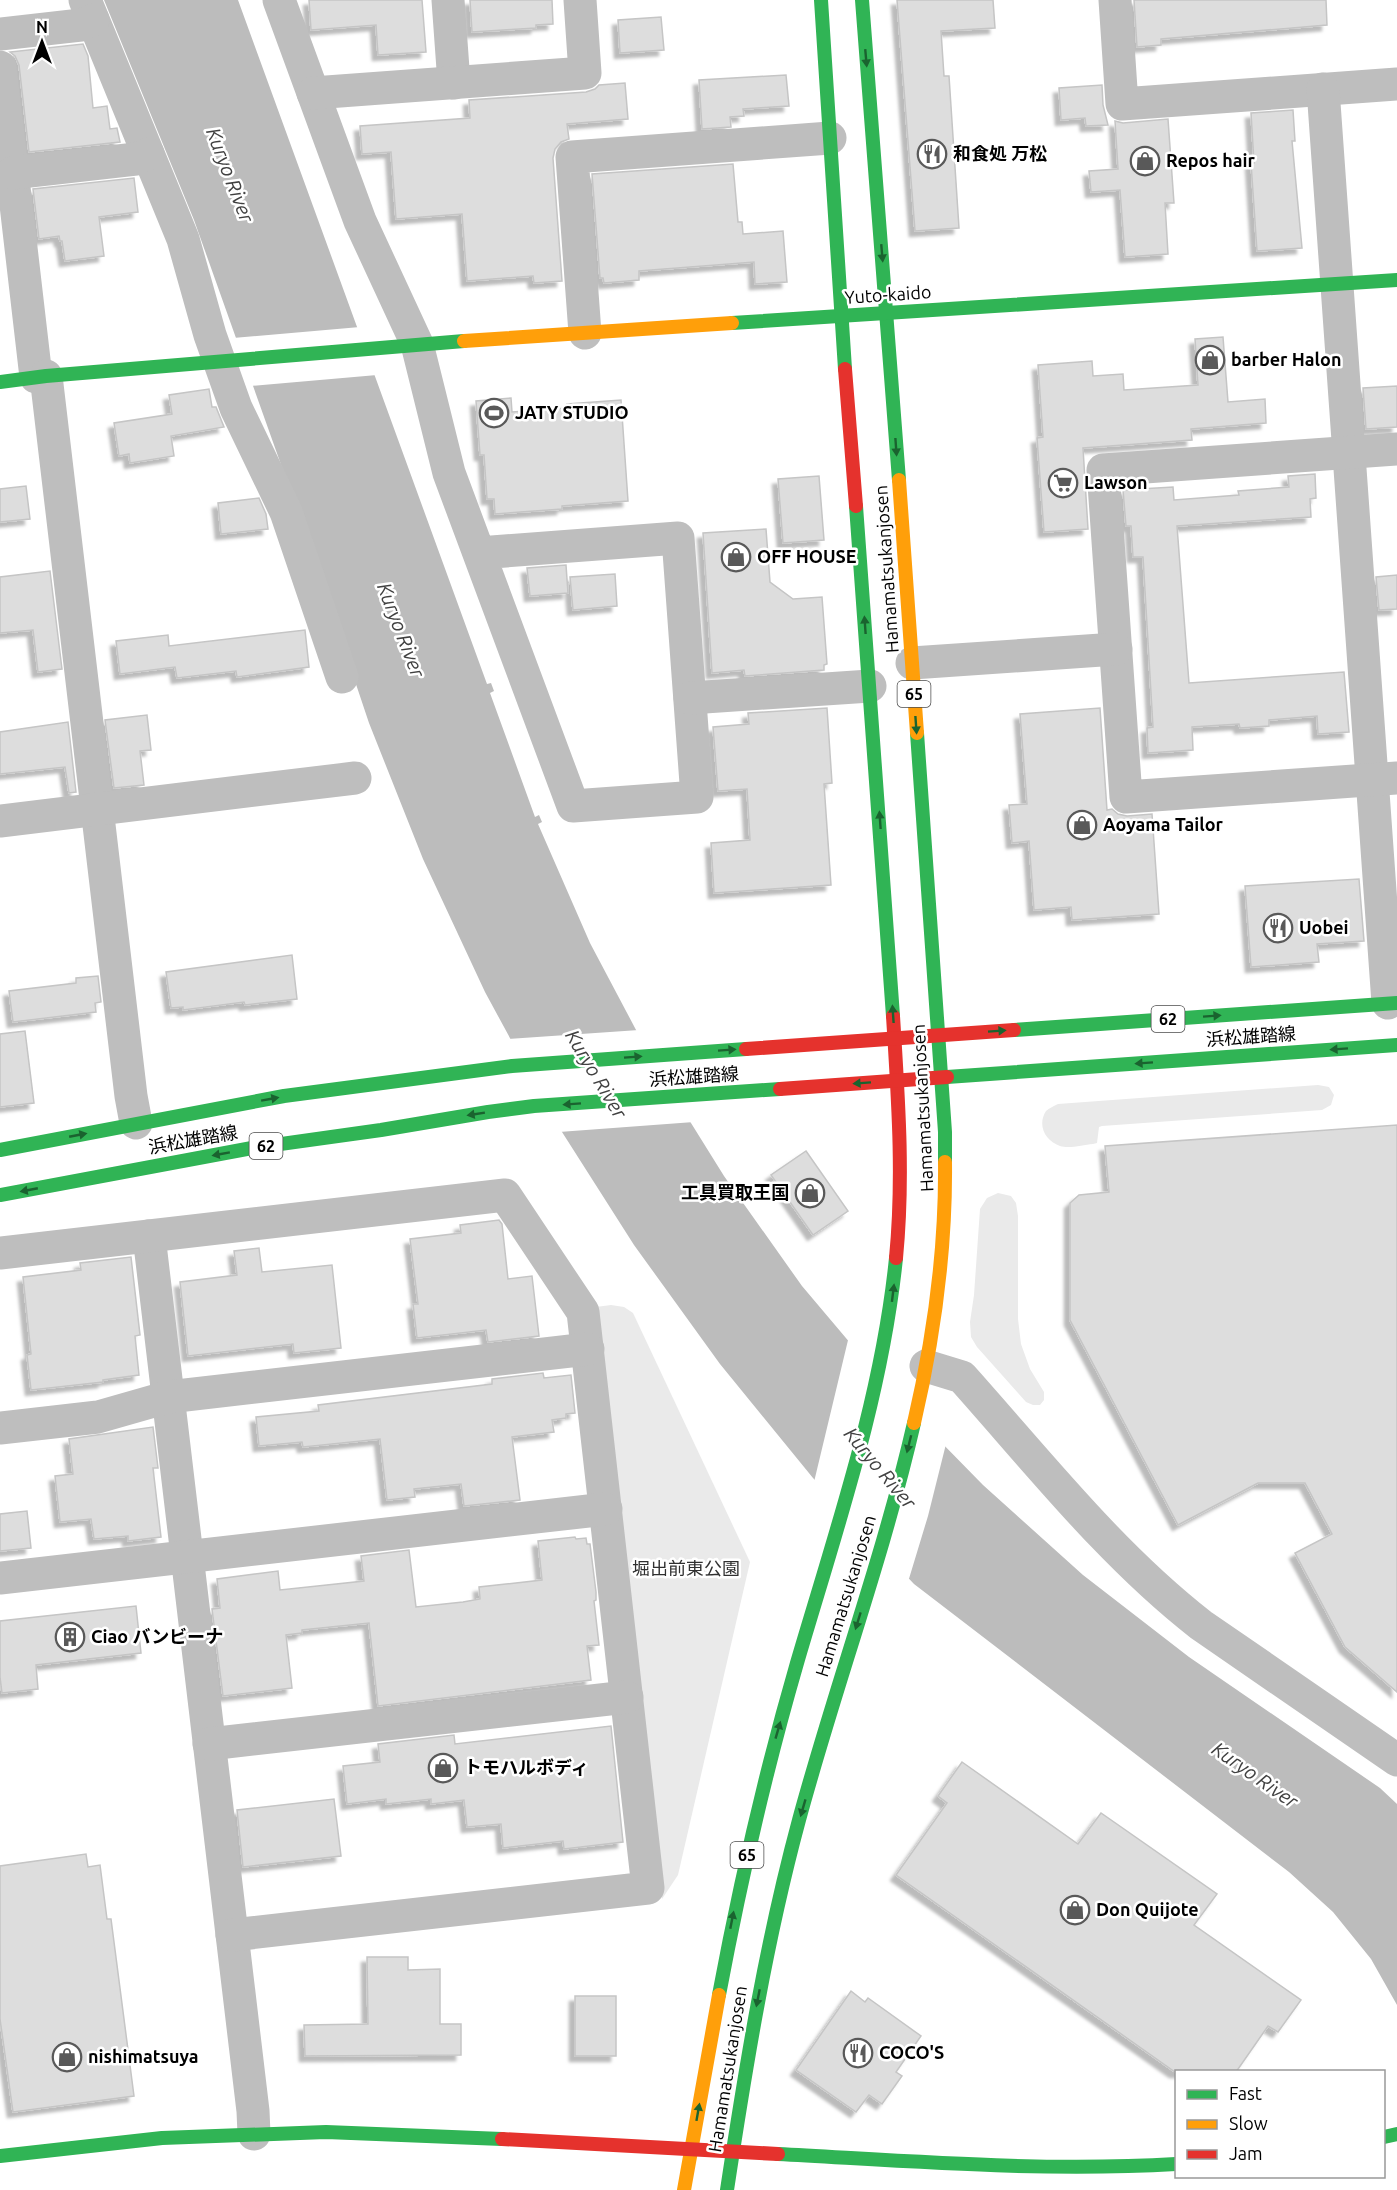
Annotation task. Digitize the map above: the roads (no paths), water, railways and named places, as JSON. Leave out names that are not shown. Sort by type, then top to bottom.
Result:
[{"type":"main road","name":"Hamamatsukanjosen","points":[[684,2190],[722,1974],[752,1833],[777,1734],[839,1528],[884,1350],[892,1299],[901,1196],[902,1144],[895,1039],[841,316],[821,0]]},
{"type":"main road","name":"Hamamatsukanjosen","points":[[727,2190],[757,1999],[784,1880],[815,1763],[906,1457],[924,1377],[939,1291],[943,1242],[946,1144],[887,313],[862,0]]},
{"type":"main road","name":"Yuto-kaido","points":[[0,382],[41,376],[381,346],[1397,280]]},
{"type":"main road","name":"浜松雄踏線","points":[[0,1150],[136,1123],[360,1085],[512,1066],[1392,1003]]},
{"type":"main road","name":"浜松雄踏線","points":[[0,1195],[252,1148],[534,1106],[1397,1045]]},
{"type":"main road","points":[[0,2156],[128,2141],[326,2132],[418,2134],[1011,2167],[1087,2168],[1175,2164]]},
{"type":"street","points":[[279,0],[360,221],[417,344],[449,472],[479,553],[573,806],[697,797],[678,538],[479,553]]},
{"type":"street","points":[[448,0],[454,83]]},
{"type":"street","points":[[313,93],[585,73],[580,0]]},
{"type":"street","points":[[1115,0],[1122,104],[1397,84]]},
{"type":"street","points":[[0,34],[81,25],[89,10]]},
{"type":"street","points":[[89,10],[183,239],[224,360],[236,408],[286,512],[342,677]]},
{"type":"street","points":[[0,67],[136,1123]]},
{"type":"street","points":[[1323,90],[1348,452],[1384,778],[1392,1003]]},
{"type":"street","points":[[585,333],[572,157],[830,138]]},
{"type":"street","points":[[12,173],[136,159],[148,154]]},
{"type":"street","points":[[1384,778],[1126,797],[1103,470],[1397,449]]},
{"type":"street","points":[[912,663],[1116,649]]},
{"type":"street","points":[[690,698],[870,686]]},
{"type":"street","points":[[0,821],[355,778]]},
{"type":"street","points":[[0,1253],[505,1195],[583,1312],[648,1888],[232,1935]]},
{"type":"street","points":[[149,1236],[254,2134]]},
{"type":"street","points":[[0,1428],[98,1417],[168,1397],[588,1349]]},
{"type":"street","points":[[924,1377],[962,1377],[1120,1553],[1172,1603],[1210,1632],[1397,1760]]},
{"type":"street","points":[[0,1578],[606,1509]]},
{"type":"street","points":[[209,1744],[627,1697]]},
{"type":"water","name":"Kuryo River","points":[[104,0],[238,0],[487,684],[491,683],[494,691],[490,693],[535,817],[539,815],[542,822],[538,824],[590,943],[653,1062],[724,1176],[802,1286],[889,1389],[983,1485],[1083,1575],[1189,1657],[1380,1788],[1397,1804],[1397,2005],[1371,1959],[1333,1912],[1289,1872],[914,1584],[813,1478],[720,1364],[634,1245],[555,1121],[485,992],[423,859],[369,723],[305,532],[194,220]]},
{"type":"place","name":"和食処 万松","points":[[932,154]]},
{"type":"place","name":"Repos hair","points":[[1145,161]]},
{"type":"place","name":"barber Halon","points":[[1210,360]]},
{"type":"place","name":"JATY STUDIO","points":[[494,413]]},
{"type":"place","name":"Lawson","points":[[1063,483]]},
{"type":"place","name":"OFF HOUSE","points":[[736,557]]},
{"type":"place","name":"Aoyama Tailor","points":[[1082,825]]},
{"type":"place","name":"Uobei","points":[[1278,928]]},
{"type":"place","name":"工具買取王国","points":[[810,1193]]},
{"type":"place","name":"Ciao バンビーナ","points":[[70,1637]]},
{"type":"place","name":"トモハルボディ","points":[[443,1768]]},
{"type":"place","name":"Don Quijote","points":[[1075,1910]]},
{"type":"place","name":"COCO'S","points":[[858,2053]]},
{"type":"place","name":"nishimatsuya","points":[[67,2057]]},
{"type":"park label","name":"堀出前東公園","points":[[686,1569]]}]
